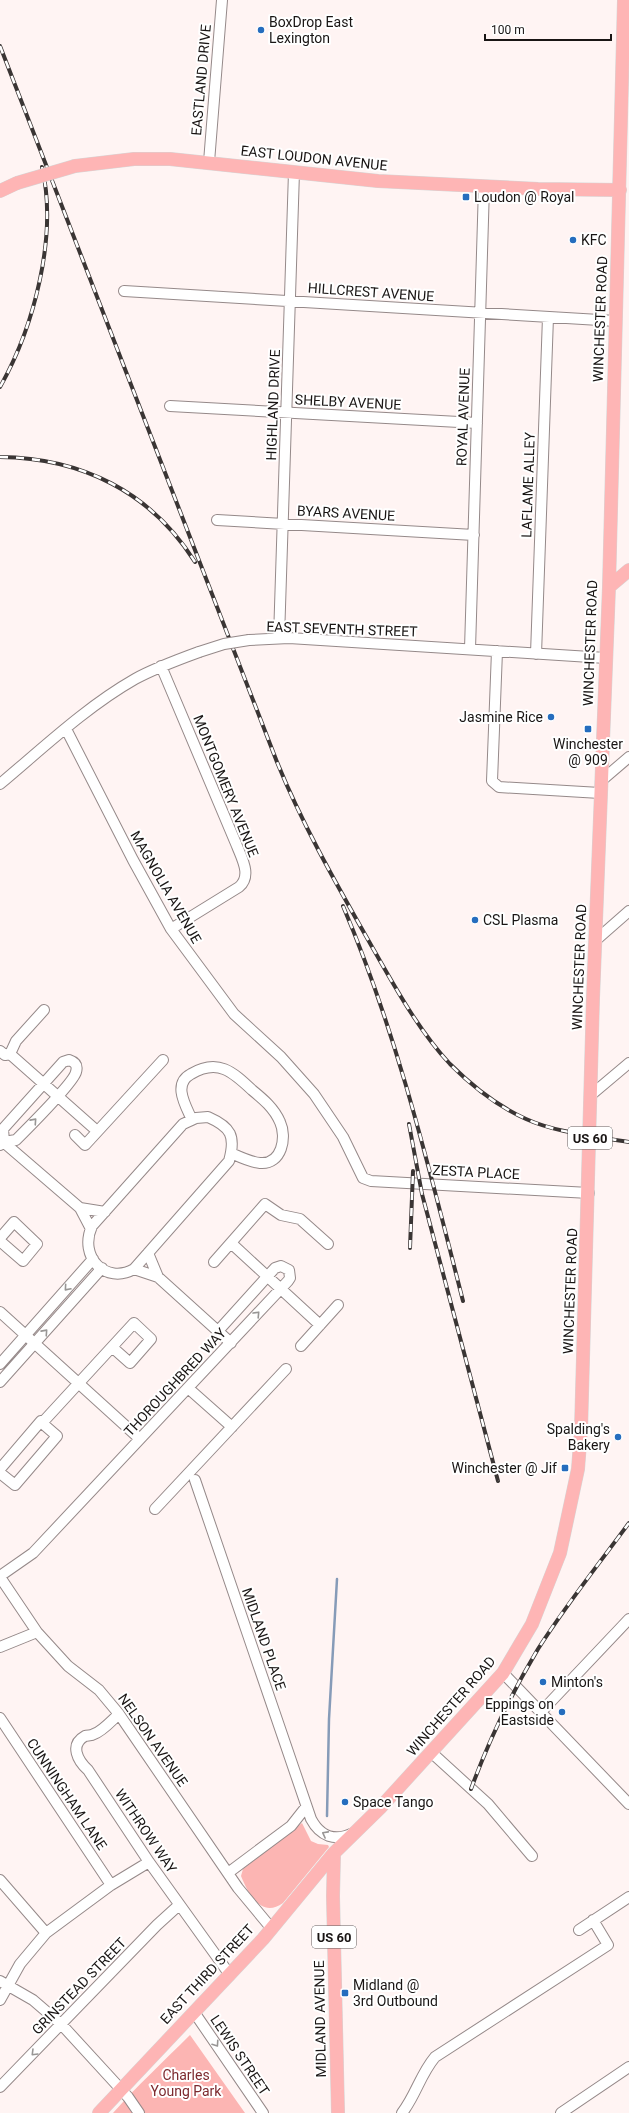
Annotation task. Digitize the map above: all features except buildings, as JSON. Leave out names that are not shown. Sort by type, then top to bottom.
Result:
[{"type":"main road","name":"WINCHESTER ROAD","points":[[334,1853],[432,1753],[503,1673],[532,1624],[552,1576],[562,1546],[573,1499],[581,1430],[616,321],[624,190],[624,0]]},
{"type":"main road","name":"EAST LOUDON AVENUE","points":[[0,191],[17,183],[75,166],[134,159],[170,159],[209,162],[371,181],[484,187],[624,190]]},
{"type":"main road","points":[[608,587],[629,570]]},
{"type":"main road","name":"EAST THIRD STREET","points":[[99,2113],[272,1929],[334,1853]]},
{"type":"main road","name":"MIDLAND AVENUE","points":[[334,1853],[333,1896],[338,2113]]},
{"type":"street","name":"EASTLAND DRIVE","points":[[209,162],[222,0]]},
{"type":"street","name":"HIGHLAND DRIVE","points":[[279,638],[294,172]]},
{"type":"street","name":"ROYAL AVENUE","points":[[470,649],[484,187]]},
{"type":"street","name":"HILLCREST AVENUE","points":[[124,291],[616,321]]},
{"type":"street","name":"LAFLAME ALLEY","points":[[536,654],[548,317]]},
{"type":"street","name":"SHELBY AVENUE","points":[[170,406],[477,424]]},
{"type":"street","name":"BYARS AVENUE","points":[[216,520],[474,535]]},
{"type":"street","name":"EAST SEVENTH STREET","points":[[0,784],[66,729],[118,690],[161,666],[224,644],[249,640],[279,638],[606,658]]},
{"type":"street","points":[[496,651],[491,778],[499,787],[601,787],[629,757]]},
{"type":"street","name":"MONTGOMERY AVENUE","points":[[161,666],[237,846],[246,871],[244,881],[238,887],[171,929]]},
{"type":"street","name":"MAGNOLIA AVENUE","points":[[66,729],[133,860],[171,929],[234,1014],[282,1056],[314,1094],[343,1137],[363,1178]]},
{"type":"street","points":[[596,940],[629,911]]},
{"type":"street","points":[[10,1054],[16,1041],[44,1010]]},
{"type":"street","points":[[0,1051],[5,1055],[10,1054],[97,1131]]},
{"type":"street","points":[[69,1060],[75,1063],[77,1066],[76,1074],[16,1140],[1,1142],[3,1129],[63,1062],[69,1060]]},
{"type":"street","points":[[76,1135],[85,1145],[163,1060]]},
{"type":"street","points":[[591,1095],[629,1063]]},
{"type":"street","points":[[192,1120],[181,1094],[182,1084],[187,1076],[196,1070],[209,1068],[223,1068],[233,1072],[270,1106],[280,1122],[284,1134],[283,1146],[271,1161],[262,1164],[251,1162],[231,1153]]},
{"type":"street","points":[[208,1117],[219,1122],[228,1130],[232,1138],[231,1153],[229,1161],[137,1265],[121,1273],[102,1268],[89,1255],[87,1240],[94,1226],[183,1124],[192,1120],[208,1117]]},
{"type":"street","points":[[1,1142],[80,1208],[94,1226]]},
{"type":"street","name":"ZESTA PLACE","points":[[363,1178],[378,1181],[589,1192]]},
{"type":"street","points":[[214,1262],[266,1204],[281,1215],[300,1219],[328,1244]]},
{"type":"street","points":[[80,1208],[105,1212]]},
{"type":"street","points":[[0,1238],[14,1222],[37,1244],[23,1261],[0,1241]]},
{"type":"street","points":[[231,1243],[320,1325]]},
{"type":"street","points":[[148,1253],[158,1277]]},
{"type":"street","points":[[0,1364],[93,1259]]},
{"type":"street","points":[[137,1265],[158,1277],[231,1343]]},
{"type":"street","name":"THOROUGHBRED WAY","points":[[0,1576],[33,1553],[281,1289],[290,1278],[289,1270],[285,1267],[278,1266],[218,1331]]},
{"type":"street","points":[[0,1382],[102,1268]]},
{"type":"street","points":[[301,1346],[338,1305]]},
{"type":"street","points":[[0,1312],[34,1345],[140,1439]]},
{"type":"street","points":[[0,1469],[41,1421],[42,1423],[112,1347]]},
{"type":"street","points":[[155,1510],[286,1369]]},
{"type":"street","points":[[188,1388],[232,1427]]},
{"type":"street","points":[[0,1473],[15,1485],[57,1436],[42,1423]]},
{"type":"street","name":"MIDLAND PLACE","points":[[195,1480],[306,1807],[314,1825],[324,1834],[338,1838],[356,1831]]},
{"type":"street","name":"NELSON AVENUE","points":[[0,1576],[37,1632],[68,1666],[99,1690],[119,1714],[248,1902],[272,1929]]},
{"type":"street","points":[[541,1712],[629,1619]]},
{"type":"street","points":[[0,1647],[37,1632]]},
{"type":"street","points":[[503,1673],[629,1804]]},
{"type":"street","name":"WITHROW WAY","points":[[119,1714],[95,1734],[87,1735],[80,1739],[76,1751],[78,1758],[88,1770],[179,1905],[230,1975]]},
{"type":"street","name":"CUNNINGHAM LANE","points":[[0,1718],[111,1885]]},
{"type":"street","points":[[432,1753],[488,1804],[532,1856]]},
{"type":"street","points":[[228,1873],[291,1826],[306,1807]]},
{"type":"street","points":[[0,2000],[4,1984],[46,1933],[111,1885],[149,1862]]},
{"type":"street","points":[[0,1880],[46,1933]]},
{"type":"street","points":[[579,1930],[629,1896]]},
{"type":"street","name":"GRINSTEAD STREET","points":[[0,2087],[62,2025],[157,1925],[179,1905]]},
{"type":"street","points":[[402,2113],[409,2104],[426,2068],[435,2057],[608,1945],[593,1920]]},
{"type":"street","points":[[4,1984],[33,2000],[62,2025],[121,2090],[139,2113]]},
{"type":"street","name":"LEWIS STREET","points":[[194,2012],[263,2113]]},
{"type":"street","points":[[561,2113],[629,2067]]},
{"type":"green space","points":[[302,1823],[311,1841],[318,1844],[328,1845],[329,1847],[283,1903],[275,1907],[268,1908],[262,1906],[256,1902],[247,1890],[241,1876],[243,1869]]},
{"type":"green space","name":"Charles Young Park","points":[[190,2035],[245,2113],[113,2113],[141,2083]]},
{"type":"waterway","points":[[327,1816],[329,1719],[337,1579]]},
{"type":"railway","points":[[0,46],[287,786],[321,855],[389,976],[407,1007],[438,1051],[467,1080],[495,1102],[515,1114],[550,1128],[576,1134],[629,1142]]},
{"type":"railway","points":[[0,387],[23,337],[40,280],[45,251],[47,222],[46,194],[42,167]]},
{"type":"railway","points":[[0,457],[30,459],[59,464],[86,472],[112,484],[136,498],[158,516],[177,537],[195,562]]},
{"type":"railway","points":[[343,906],[380,1003],[396,1052],[424,1151],[463,1301]]},
{"type":"railway","points":[[409,1124],[422,1194],[498,1481]]},
{"type":"railway","points":[[410,1248],[413,1171]]},
{"type":"railway","points":[[471,1789],[501,1718],[538,1649],[571,1601],[629,1523]]},
{"type":"place","name":"BoxDrop East Lexington","points":[[261,30]]},
{"type":"place","name":"Loudon @ Royal","points":[[466,197]]},
{"type":"place","name":"KFC","points":[[573,240]]},
{"type":"place","name":"Jasmine Rice","points":[[551,717]]},
{"type":"place","name":"Winchester @ 909","points":[[588,729]]},
{"type":"place","name":"CSL Plasma","points":[[475,920]]},
{"type":"place","name":"Spalding's Bakery","points":[[618,1437]]},
{"type":"place","name":"Winchester @ Jif","points":[[565,1468]]},
{"type":"place","name":"Minton's","points":[[543,1682]]},
{"type":"place","name":"Eppings on Eastside","points":[[562,1712]]},
{"type":"place","name":"Space Tango","points":[[345,1802]]},
{"type":"place","name":"Midland @ 3rd Outbound","points":[[345,1993]]}]
